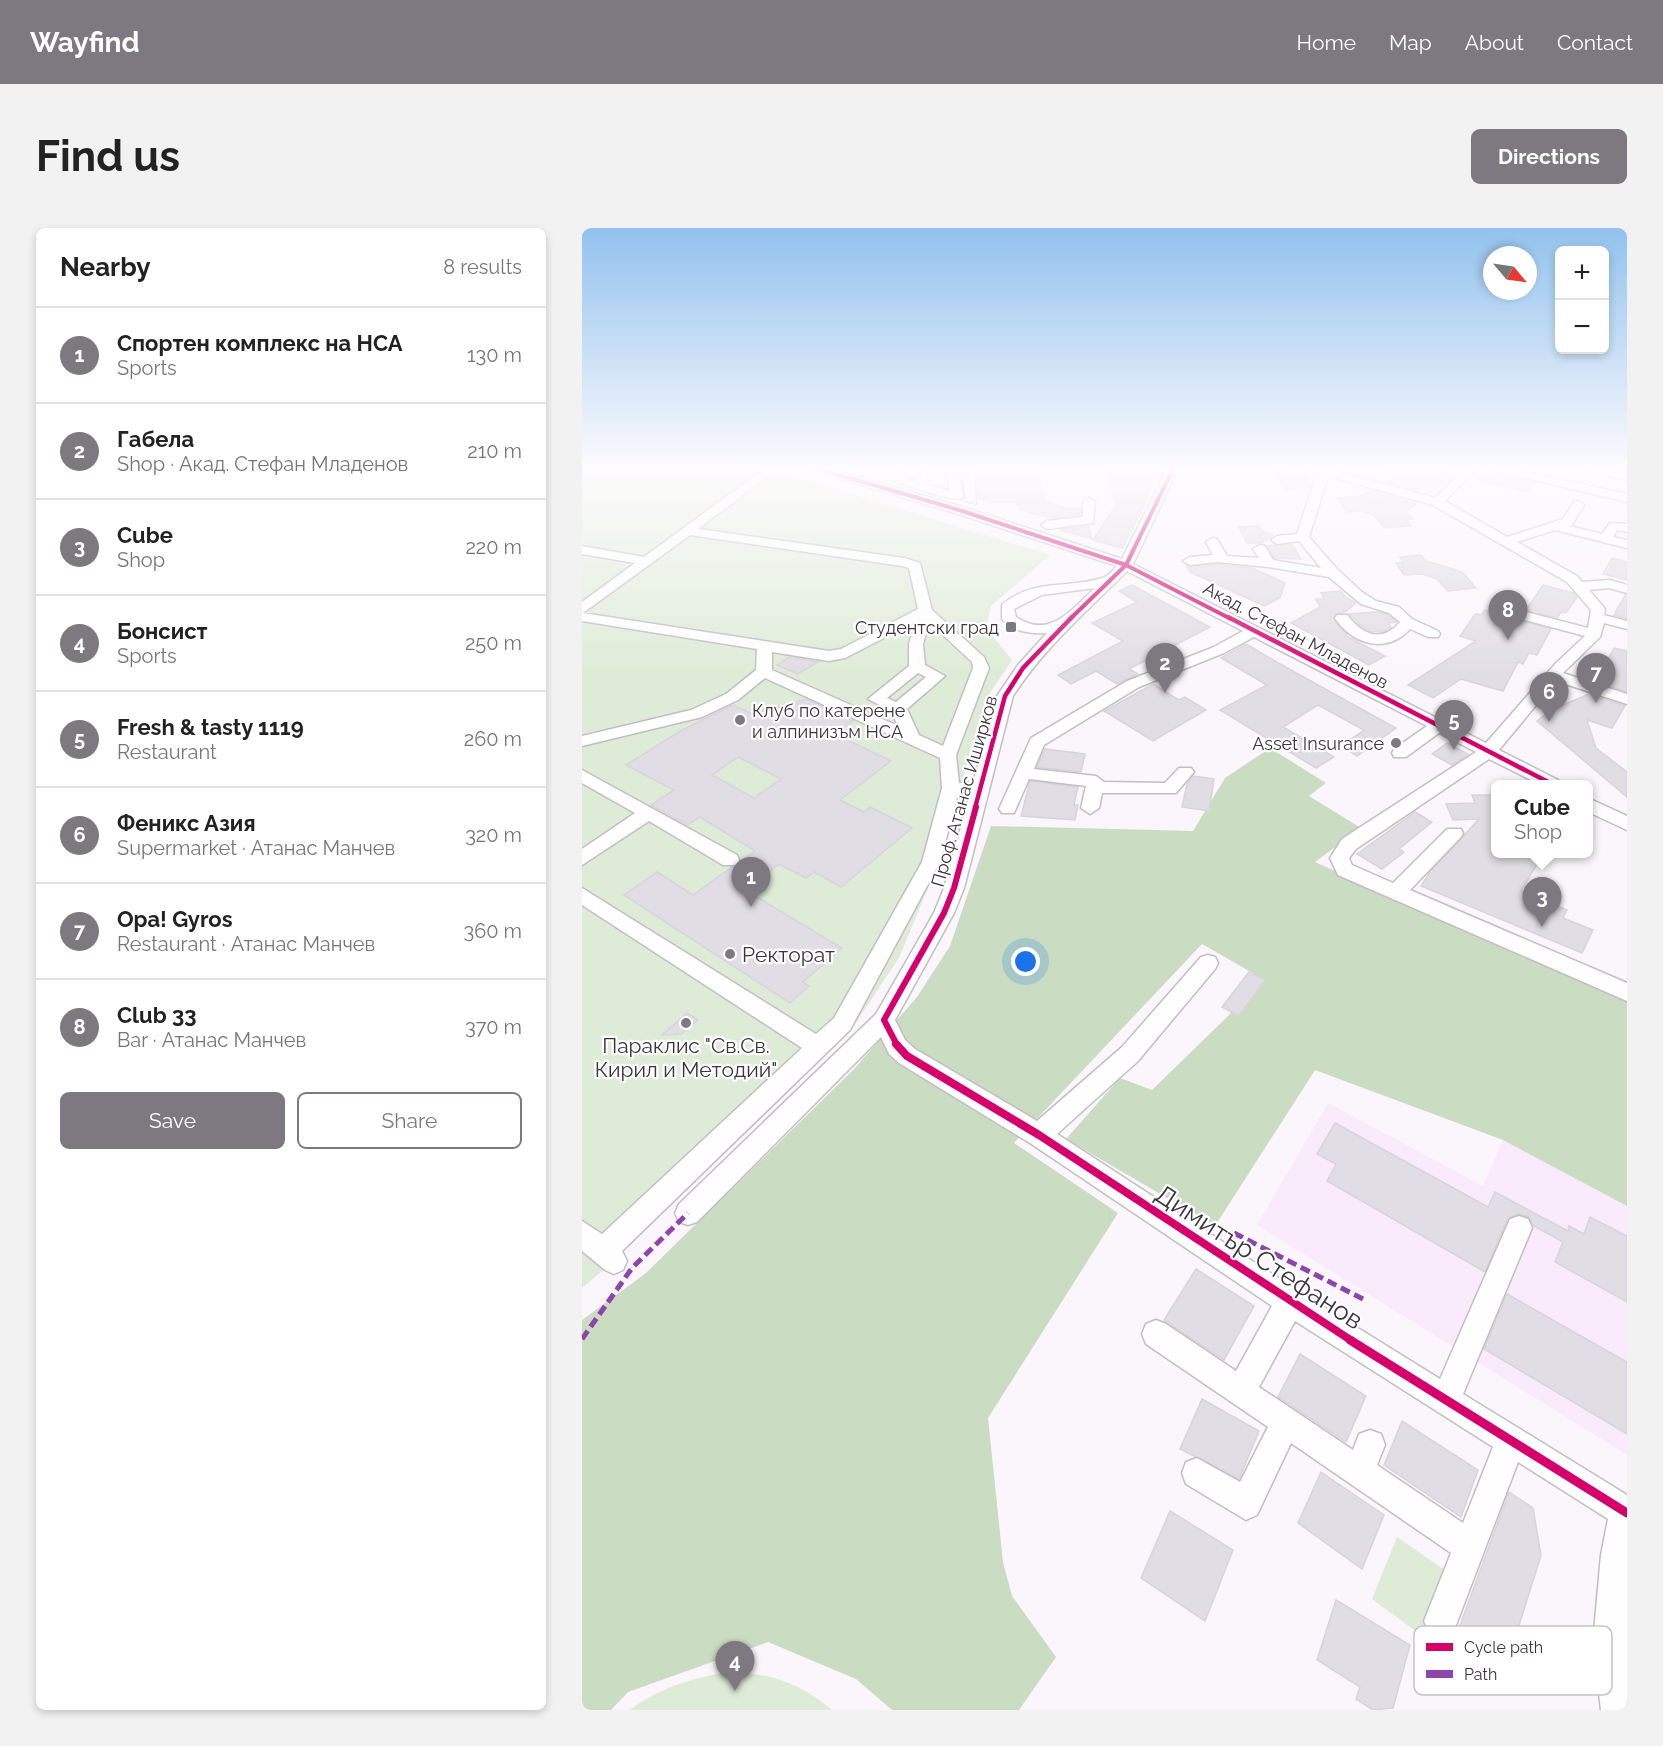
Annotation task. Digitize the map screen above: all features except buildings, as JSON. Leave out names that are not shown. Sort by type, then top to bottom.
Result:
[{"type":"street","points":[[582,609],[678,536]]},
{"type":"street","points":[[721,536],[904,562],[915,566],[925,611],[916,644],[917,667]]},
{"type":"street","name":"Акад. Стефан Младенов","points":[[1058,536],[1126,565],[1543,780]]},
{"type":"street","points":[[1065,536],[1106,548]]},
{"type":"street","name":"Проф. Атанас Иширков","points":[[688,1213],[884,1020],[944,913],[954,888],[1005,696],[1023,668],[1062,626],[1126,565],[1140,536]]},
{"type":"street","points":[[1494,536],[1581,586],[1598,609],[1595,634],[1553,675],[1488,752],[1349,844],[1339,858],[1345,870],[1627,992]]},
{"type":"street","points":[[1504,542],[1522,536]]},
{"type":"street","points":[[1597,536],[1627,544]]},
{"type":"street","points":[[1277,540],[1302,537],[1333,574],[1367,602],[1387,607],[1405,617],[1407,622],[1433,634]]},
{"type":"street","points":[[1212,542],[1221,558]]},
{"type":"street","points":[[1260,549],[1268,563]]},
{"type":"street","points":[[582,550],[645,561]]},
{"type":"street","points":[[1190,561],[1221,558],[1333,574]]},
{"type":"street","points":[[1062,626],[1041,629],[1024,627],[1009,619],[1007,608],[1013,600],[1028,593],[1107,582]]},
{"type":"street","points":[[1581,586],[1610,584],[1627,589]]},
{"type":"street","points":[[582,617],[829,656],[845,653],[925,611]]},
{"type":"street","points":[[582,1234],[609,1256],[842,1024],[931,862],[951,788],[948,755],[981,668],[979,660],[925,611]]},
{"type":"street","points":[[1522,615],[1595,634]]},
{"type":"street","points":[[1598,617],[1627,625]]},
{"type":"street","points":[[1342,618],[1356,634],[1369,639],[1390,636],[1401,630],[1407,622]]},
{"type":"street","points":[[1008,809],[1037,742],[1098,704],[1161,672],[1219,650],[1255,630]]},
{"type":"street","points":[[582,741],[696,714],[732,697],[764,672],[765,646]]},
{"type":"street","points":[[912,738],[898,708],[876,699],[917,667]]},
{"type":"street","points":[[898,708],[937,676],[917,667]]},
{"type":"street","points":[[764,672],[948,755]]},
{"type":"street","points":[[1553,675],[1627,699]]},
{"type":"street","points":[[1400,753],[1437,726]]},
{"type":"street","points":[[1095,787],[1170,789],[1185,772]]},
{"type":"street","points":[[1022,773],[1096,782],[1090,808]]},
{"type":"street","points":[[582,776],[730,860]]},
{"type":"street","points":[[951,788],[980,789]]},
{"type":"street","points":[[1593,806],[1622,821],[1627,838]]},
{"type":"street","points":[[582,858],[648,813]]},
{"type":"street","points":[[1396,892],[1454,833]]},
{"type":"street","points":[[582,895],[818,1047]]},
{"type":"street","points":[[1039,1135],[1130,1054],[1208,963]]},
{"type":"street","name":"Димитър Стефанов","points":[[884,1020],[897,1047],[908,1056],[1039,1135],[1290,1302],[1626,1513]]},
{"type":"street","points":[[1446,1400],[1519,1228]]},
{"type":"street","points":[[1240,1391],[1290,1302]]},
{"type":"street","points":[[1156,1334],[1286,1422],[1364,1458],[1470,1547]]},
{"type":"street","points":[[1197,1473],[1246,1504],[1286,1422]]},
{"type":"street","points":[[1441,1621],[1510,1440]]},
{"type":"street","points":[[1611,1626],[1617,1555],[1626,1513]]},
{"type":"street","points":[[1612,1657],[1619,1710]]},
{"type":"shaded area","points":[[1328,1103],[1483,1186],[1503,1140],[1627,1205],[1627,1455],[1257,1225]]},
{"type":"green space","points":[[582,536],[989,536],[1050,555],[991,606],[986,628],[1012,660],[986,699],[941,856],[899,958],[849,1033],[614,1261],[582,1288]]},
{"type":"green space","points":[[1270,748],[1326,783],[1309,796],[1361,828],[1315,862],[1627,1001],[1627,1206],[1503,1140],[1315,1070],[1215,1226],[1066,1139],[1120,1078],[1152,1090],[1265,980],[1202,944],[1014,1143],[1118,1213],[988,1418],[1003,1562],[1012,1596],[1056,1657],[1019,1710],[892,1710],[856,1679],[768,1642],[628,1692],[611,1710],[582,1710],[582,1320],[646,1273],[854,1069],[917,997],[950,946],[991,826],[1193,831],[1225,778]]},
{"type":"green space","points":[[1397,1537],[1449,1573],[1429,1626],[1414,1626],[1414,1630],[1372,1599]]},
{"type":"green space","points":[[728,1672],[771,1677],[784,1681],[808,1693],[832,1710],[630,1710],[676,1685]]},
{"type":"marked path","points":[[582,1339],[632,1268],[688,1213]]},
{"type":"marked path","points":[[1234,1233],[1363,1299]]},
{"type":"cycle path","points":[[1038,536],[1126,565],[1544,780]]},
{"type":"cycle path","points":[[1140,536],[1126,565],[1043,645],[1023,668],[1005,696],[954,888],[944,913],[884,1020],[888,1031],[907,1056],[1039,1135],[1290,1302],[1627,1513]]},
{"type":"place","name":"Студентски град","points":[[1011,627]]},
{"type":"place","name":"Club 33","points":[[1508,640]]},
{"type":"place","name":"Габела","points":[[1165,693]]},
{"type":"place","name":"Opa! Gyros","points":[[1596,703]]},
{"type":"place","name":"Клуб по катерене и алпинизъм НСА","points":[[740,720]]},
{"type":"place","name":"Феникс Азия","points":[[1549,722]]},
{"type":"place","name":"Asset Insurance","points":[[1396,743]]},
{"type":"place","name":"Fresh & tasty 1119","points":[[1454,750]]},
{"type":"place","name":"Спортен комплекс на НСА","points":[[751,907]]},
{"type":"place","name":"Cube","points":[[1542,927]]},
{"type":"place","name":"Ректорат","points":[[730,954]]},
{"type":"place","name":"Параклис \"Св.Св. Кирил и Методий\"","points":[[686,1023]]},
{"type":"place","name":"Бонсист","points":[[735,1691]]}]
